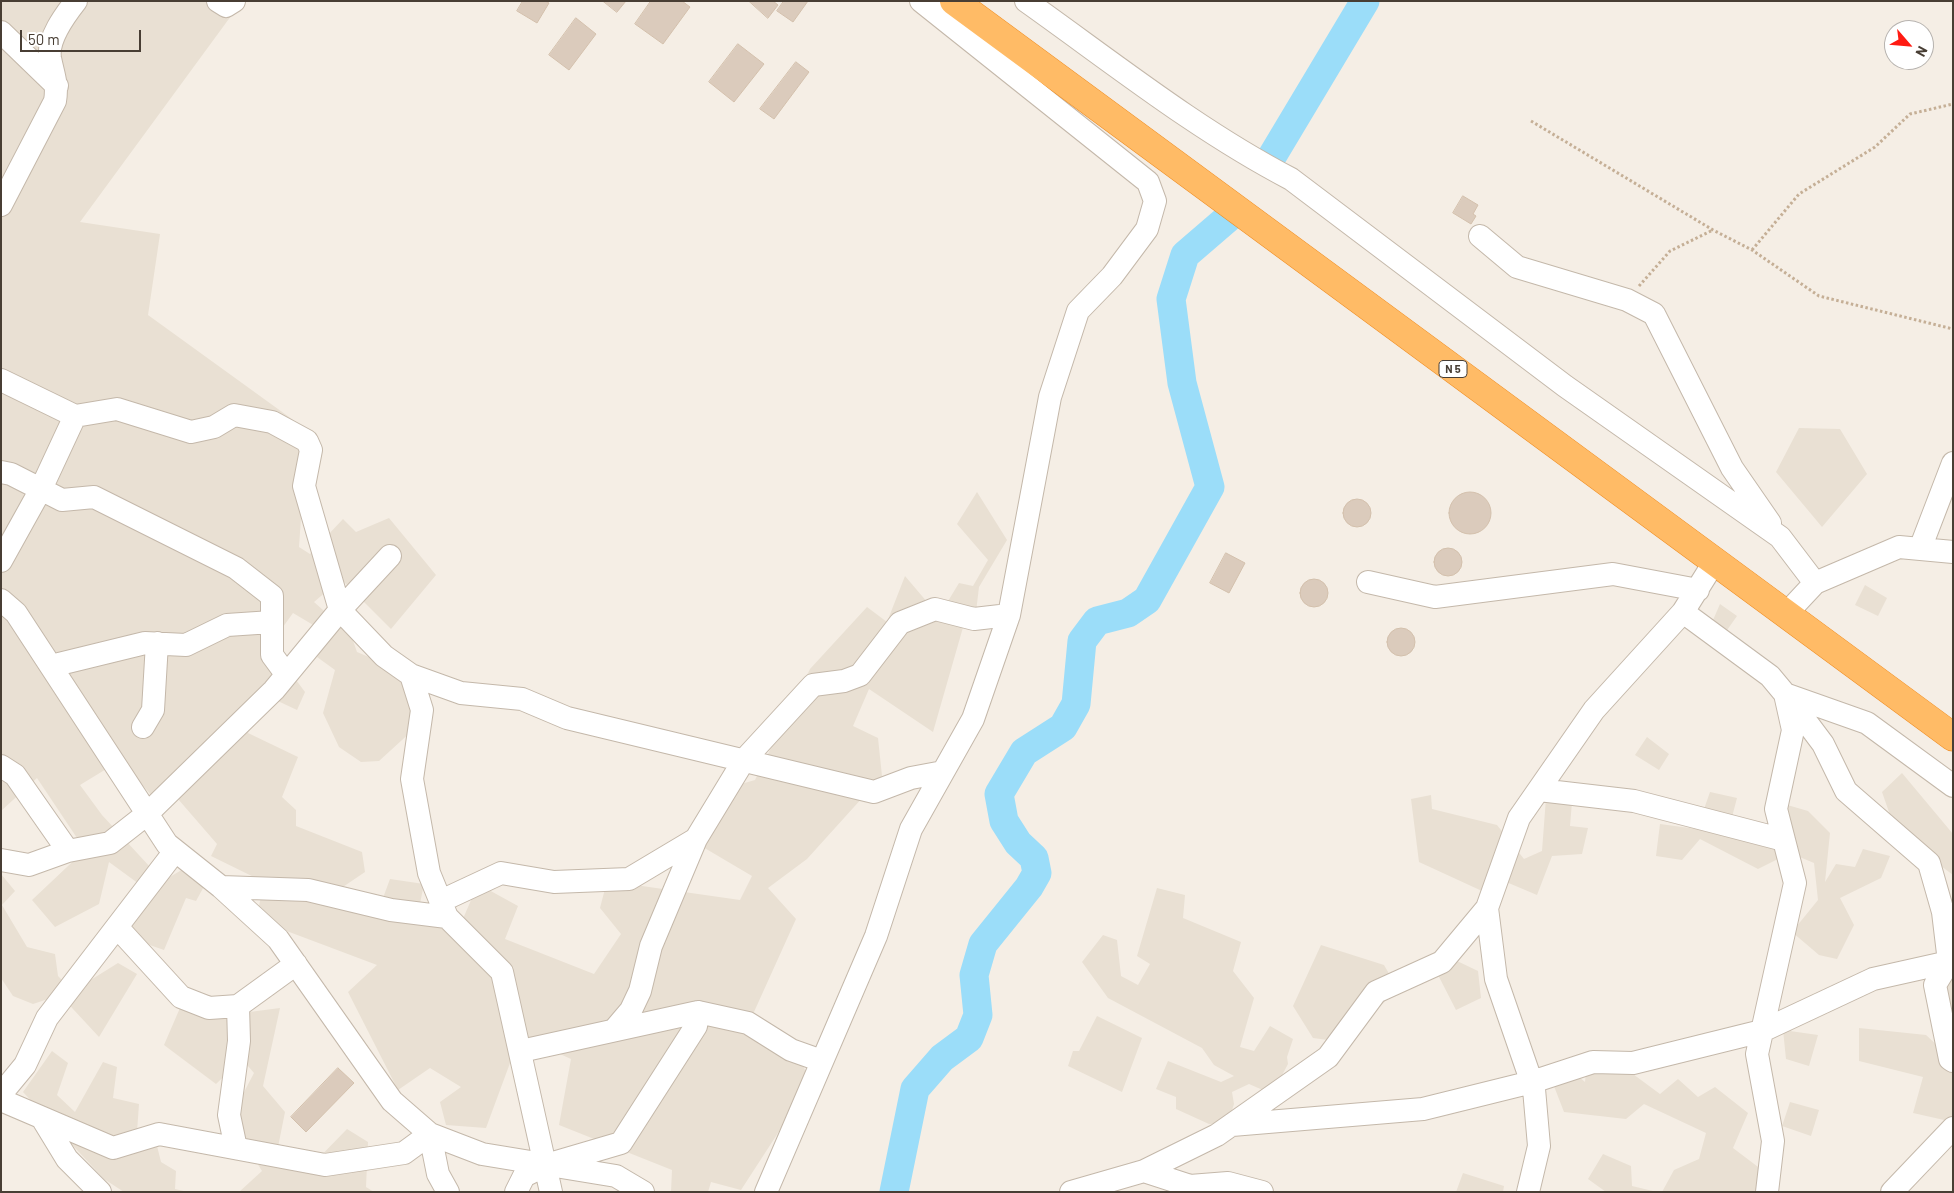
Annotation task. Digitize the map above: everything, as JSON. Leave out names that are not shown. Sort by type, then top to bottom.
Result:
[{"type":"highway","name":"N 5","points":[[954,1],[1953,737]]},
{"type":"street","points":[[1,205],[55,101],[57,86],[50,55],[58,24],[76,1]]},
{"type":"street","points":[[218,1],[226,6],[234,1]]},
{"type":"street","points":[[766,1192],[876,936],[911,829],[973,719],[1009,615],[1050,398],[1078,311],[1112,276],[1147,229],[1155,201],[1148,182],[921,1]]},
{"type":"street","points":[[1026,1],[1189,116],[1257,161],[1291,179],[1565,386],[1780,537]]},
{"type":"street","points":[[1,32],[57,86]]},
{"type":"street","points":[[1480,236],[1517,267],[1626,300],[1654,314],[1732,468],[1814,583]]},
{"type":"street","points":[[1,380],[75,416],[117,409],[191,432],[214,427],[234,415],[272,422],[307,441],[311,450],[304,486],[340,610],[384,656],[411,675],[461,693],[522,699],[567,718],[874,792],[911,778],[943,772]]},
{"type":"street","points":[[1,561],[41,489],[75,416]]},
{"type":"street","points":[[1920,549],[1953,464]]},
{"type":"street","points":[[1,472],[11,474],[62,500],[94,497],[236,568],[272,596],[272,655],[286,674]]},
{"type":"street","points":[[1786,614],[1814,583],[1899,547],[1953,552]]},
{"type":"street","points":[[1,860],[29,865],[68,851],[110,843],[147,814],[274,690],[340,610],[390,556]]},
{"type":"street","points":[[1146,1181],[1217,1135],[1328,1057],[1376,992],[1442,962],[1487,908],[1519,818],[1594,710],[1684,612],[1715,561]]},
{"type":"street","points":[[1368,582],[1435,597],[1613,574],[1698,590]]},
{"type":"street","points":[[1,600],[16,613],[167,844],[221,887],[278,939],[392,1101],[430,1134],[482,1154],[616,1176],[643,1192]]},
{"type":"street","points":[[614,1030],[631,1010],[640,991],[651,946],[696,839],[744,760],[813,685],[844,681],[860,675],[900,623],[935,609],[974,619],[1009,615]]},
{"type":"street","points":[[1684,612],[1770,676],[1823,744],[1846,791],[1928,863],[1943,912],[1951,964],[1935,984],[1950,1059],[1953,1061]]},
{"type":"street","points":[[50,666],[145,643],[186,644],[227,625],[272,622]]},
{"type":"street","points":[[143,727],[153,710],[157,644]]},
{"type":"street","points":[[411,675],[422,710],[412,778],[429,873],[444,909],[502,972],[551,1192]]},
{"type":"street","points":[[1784,694],[1867,723],[1953,786]]},
{"type":"street","points":[[1767,1192],[1773,1141],[1757,1054],[1795,883],[1776,809],[1793,730],[1784,694]]},
{"type":"street","points":[[1,766],[15,775],[68,851]]},
{"type":"street","points":[[1539,790],[1634,802],[1784,840]]},
{"type":"street","points":[[221,887],[308,890],[391,910],[444,909],[501,873],[554,882],[629,879],[696,839]]},
{"type":"street","points":[[1,1094],[26,1065],[47,1018],[175,852]]},
{"type":"street","points":[[1487,908],[1496,979],[1532,1082],[1539,1146],[1528,1192]]},
{"type":"street","points":[[117,927],[181,997],[209,1008],[238,1006],[296,964]]},
{"type":"street","points":[[1231,1125],[1423,1109],[1532,1082],[1594,1062],[1633,1063],[1762,1031],[1873,980],[1951,964]]},
{"type":"street","points":[[236,1148],[229,1115],[239,1041],[238,1006]]},
{"type":"street","points":[[520,1051],[698,1012],[748,1023],[791,1050],[822,1061]]},
{"type":"street","points":[[516,1192],[524,1176],[546,1165],[620,1143],[696,1026],[698,1012]]},
{"type":"street","points":[[1,1100],[113,1148],[159,1134],[325,1164],[404,1153],[430,1134]]},
{"type":"street","points":[[42,1118],[67,1159],[100,1192]]},
{"type":"street","points":[[1892,1192],[1953,1128]]},
{"type":"street","points":[[430,1134],[440,1189]]},
{"type":"street","points":[[1146,1181],[1168,1192]]},
{"type":"street","points":[[1071,1192],[1146,1181],[1190,1186],[1228,1183],[1262,1192]]},
{"type":"path","points":[[1752,250],[1799,194],[1875,147],[1910,114],[1953,104]]},
{"type":"path","points":[[1531,121],[1713,230],[1752,250],[1819,296],[1953,329]]},
{"type":"path","points":[[1626,300],[1670,251],[1713,230]]},
{"type":"shaded area","points":[[1,1],[242,1],[80,222],[160,234],[148,315],[307,430],[299,547],[310,554],[343,519],[356,532],[389,518],[436,575],[391,629],[341,579],[314,602],[351,635],[357,652],[411,675],[413,730],[379,761],[361,762],[339,747],[323,713],[335,670],[317,657],[325,632],[293,613],[270,645],[305,692],[297,710],[265,695],[248,733],[298,757],[282,797],[296,810],[296,826],[362,852],[365,872],[331,895],[380,906],[390,879],[424,884],[417,918],[459,928],[478,884],[518,906],[505,939],[594,974],[621,934],[600,908],[607,881],[740,900],[752,876],[691,840],[720,790],[755,780],[810,669],[867,607],[887,622],[905,576],[939,616],[959,583],[973,586],[988,560],[957,524],[977,492],[1007,540],[979,587],[976,612],[966,617],[933,732],[869,689],[853,726],[878,738],[882,776],[807,859],[768,888],[796,919],[749,1023],[793,1046],[811,1082],[741,1190],[711,1182],[708,1192],[671,1192],[672,1170],[559,1125],[571,1059],[520,1036],[486,1128],[446,1125],[440,1102],[461,1087],[430,1068],[398,1090],[348,992],[377,965],[284,930],[259,906],[264,882],[211,856],[217,844],[165,784],[151,795],[121,760],[80,785],[102,815],[163,881],[185,868],[207,881],[196,901],[186,898],[164,950],[127,937],[150,892],[109,862],[99,904],[55,927],[32,900],[85,850],[37,778],[1,811]]},
{"type":"shaded area","points":[[1799,428],[1840,429],[1867,474],[1822,527],[1776,472]]},
{"type":"shaded area","points":[[1865,585],[1887,598],[1878,616],[1855,605]]},
{"type":"shaded area","points":[[1720,604],[1737,616],[1725,633],[1710,627]]},
{"type":"shaded area","points":[[1647,737],[1669,754],[1659,770],[1635,755]]},
{"type":"shaded area","points":[[1902,773],[1953,834],[1953,875],[1896,832],[1882,792]]},
{"type":"shaded area","points":[[1710,792],[1737,798],[1732,817],[1765,831],[1777,802],[1808,811],[1830,833],[1825,882],[1836,864],[1855,867],[1863,849],[1890,856],[1881,878],[1840,898],[1854,925],[1837,959],[1819,955],[1792,932],[1818,900],[1814,863],[1790,853],[1758,869],[1700,839],[1682,860],[1656,856],[1660,824],[1697,829]]},
{"type":"shaded area","points":[[1431,795],[1432,809],[1497,825],[1524,859],[1542,851],[1546,798],[1572,802],[1570,826],[1588,828],[1582,854],[1552,856],[1537,895],[1492,876],[1482,891],[1419,862],[1411,799]]},
{"type":"shaded area","points":[[1,874],[15,891],[2,905],[27,947],[55,954],[58,976],[73,991],[118,963],[137,974],[99,1037],[60,995],[33,1004],[13,996],[1,978]]},
{"type":"shaded area","points":[[1157,888],[1185,895],[1183,918],[1241,942],[1233,971],[1254,998],[1240,1047],[1254,1051],[1270,1026],[1293,1039],[1287,1057],[1288,1064],[1272,1094],[1249,1084],[1232,1092],[1234,1104],[1228,1123],[1209,1124],[1176,1109],[1176,1097],[1156,1089],[1168,1061],[1221,1082],[1234,1076],[1214,1065],[1202,1048],[1108,998],[1082,962],[1103,935],[1117,940],[1121,976],[1138,985],[1150,964],[1137,956]]},
{"type":"shaded area","points":[[1321,945],[1384,965],[1398,989],[1343,1042],[1313,1038],[1293,1006]]},
{"type":"shaded area","points":[[1455,960],[1478,971],[1481,998],[1456,1010],[1437,973]]},
{"type":"shaded area","points":[[1953,974],[1953,1013],[1932,1004]]},
{"type":"shaded area","points":[[186,994],[219,1016],[280,1008],[263,1086],[285,1112],[277,1152],[308,1169],[347,1129],[368,1142],[366,1187],[374,1192],[239,1192],[262,1171],[230,1119],[254,1073],[242,1059],[216,1084],[164,1045]]},
{"type":"shaded area","points":[[1097,1016],[1142,1038],[1122,1092],[1068,1066],[1073,1051],[1079,1051]]},
{"type":"shaded area","points":[[1859,1028],[1926,1035],[1953,1060],[1953,1122],[1913,1113],[1923,1077],[1859,1061]]},
{"type":"shaded area","points":[[1783,1030],[1818,1035],[1809,1066],[1786,1059]]},
{"type":"shaded area","points":[[52,1051],[68,1063],[57,1095],[75,1112],[103,1062],[117,1067],[113,1098],[139,1104],[137,1132],[156,1142],[161,1162],[176,1171],[175,1189],[188,1192],[124,1192],[104,1179],[23,1092]]},
{"type":"shaded area","points":[[1618,1063],[1660,1094],[1678,1079],[1698,1097],[1715,1087],[1748,1113],[1733,1148],[1774,1179],[1762,1192],[1662,1192],[1674,1170],[1699,1159],[1706,1133],[1644,1104],[1626,1119],[1564,1112],[1552,1081],[1566,1066],[1585,1082],[1587,1064]]},
{"type":"shaded area","points":[[1790,1102],[1819,1110],[1811,1136],[1782,1126]]},
{"type":"shaded area","points":[[1603,1154],[1631,1166],[1632,1186],[1657,1192],[1606,1192],[1588,1179]]},
{"type":"shaded area","points":[[1463,1173],[1504,1186],[1503,1192],[1456,1192]]},
{"type":"building","points":[[523,1],[545,1],[549,3],[537,23],[517,11]]},
{"type":"building","points":[[603,1],[626,1],[617,12]]},
{"type":"building","points":[[651,1],[682,1],[690,7],[663,44],[635,24]]},
{"type":"building","points":[[749,1],[773,1],[778,5],[768,18]]},
{"type":"building","points":[[784,1],[808,1],[793,22],[777,11]]},
{"type":"building","points":[[576,18],[596,34],[569,70],[549,55]]},
{"type":"building","points":[[738,44],[764,64],[734,102],[709,82]]},
{"type":"building","points":[[796,62],[809,72],[774,119],[760,109]]},
{"type":"building","points":[[1463,196],[1478,205],[1473,214],[1476,216],[1471,224],[1453,213]]},
{"type":"building","points":[[1474,492],[1482,495],[1488,501],[1491,513],[1488,525],[1482,531],[1466,534],[1458,531],[1452,525],[1449,509],[1452,501],[1458,495]]},
{"type":"building","points":[[1357,499],[1367,503],[1371,513],[1367,523],[1357,527],[1347,523],[1343,513],[1347,503]]},
{"type":"building","points":[[1448,548],[1458,552],[1462,562],[1458,572],[1448,576],[1438,572],[1434,562],[1438,552]]},
{"type":"building","points":[[1226,553],[1245,563],[1229,593],[1210,583]]},
{"type":"building","points":[[1314,579],[1324,583],[1328,593],[1324,603],[1314,607],[1304,603],[1300,593],[1304,583]]},
{"type":"building","points":[[1401,628],[1411,632],[1415,642],[1411,652],[1401,656],[1391,652],[1387,642],[1391,632]]},
{"type":"building","points":[[338,1068],[354,1083],[306,1132],[291,1117]]},
{"type":"waterway","points":[[1271,158],[1365,1]]},
{"type":"waterway","points":[[894,1192],[915,1089],[942,1058],[969,1038],[978,1015],[974,975],[983,944],[1029,887],[1037,873],[1034,858],[1018,843],[1004,821],[999,794],[1024,752],[1063,727],[1076,704],[1082,641],[1097,621],[1128,613],[1147,600],[1210,487],[1182,383],[1171,299],[1185,255],[1228,218]]}]
